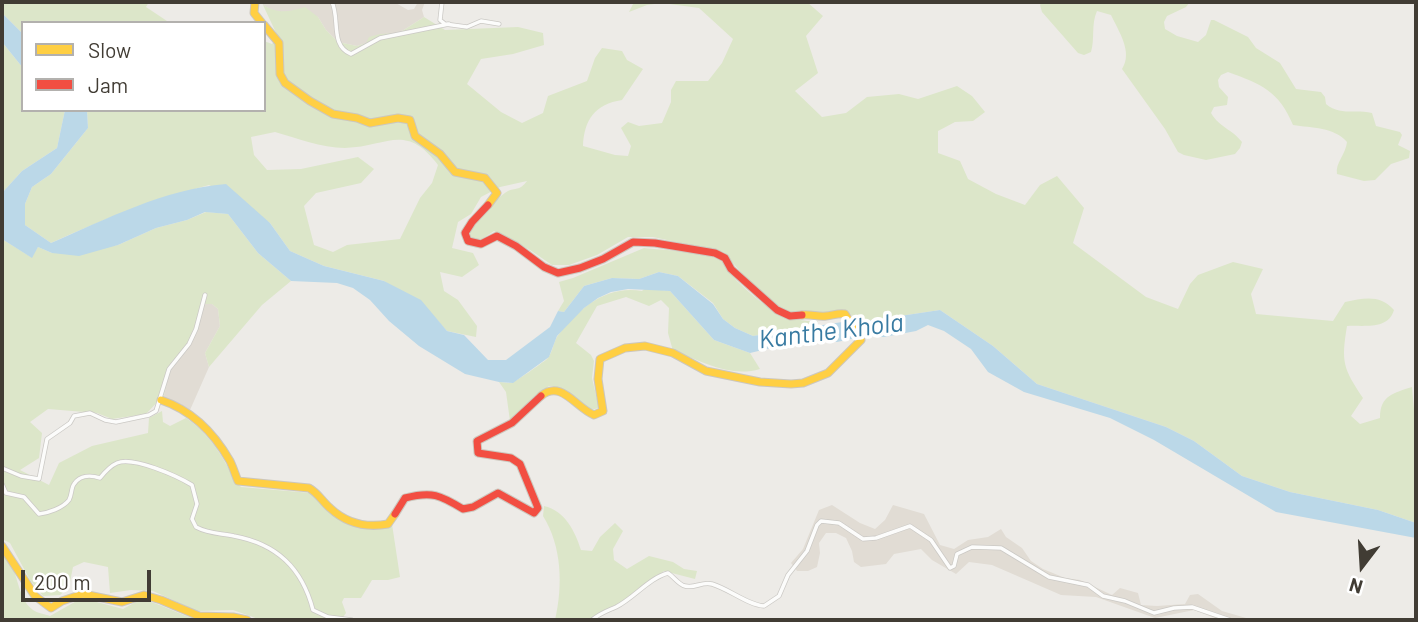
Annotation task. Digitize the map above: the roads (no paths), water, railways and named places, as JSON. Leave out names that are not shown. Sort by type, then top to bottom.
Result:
[{"type":"street","points":[[255,2],[254,13],[261,21]]},
{"type":"street","points":[[332,2],[340,45],[343,51],[351,54],[380,38],[449,24]]},
{"type":"street","points":[[442,2],[440,20],[449,24],[467,27],[481,21],[499,24]]},
{"type":"street","points":[[161,400],[175,404],[211,434],[232,463],[239,481],[309,488],[331,509],[356,524],[383,526],[388,524],[405,498],[417,495],[438,494],[463,509],[474,507],[491,494],[498,493],[534,513],[538,508],[520,464],[511,458],[478,453],[477,441],[512,423],[547,391],[555,389],[563,392],[584,411],[600,414],[603,411],[597,380],[598,367],[600,359],[611,353],[645,346],[673,353],[706,371],[760,382],[791,384],[803,383],[828,373],[861,340],[845,314],[823,317],[813,314],[790,316],[777,310],[731,269],[725,258],[715,253],[634,242],[603,259],[558,273],[544,267],[516,246],[497,236],[481,244],[468,241],[465,233],[469,223],[497,193],[485,178],[455,172],[440,154],[415,136],[410,120],[398,118],[370,122],[357,117],[333,114],[310,102],[285,83],[280,74],[279,43],[266,28]]},
{"type":"street","points":[[2,468],[21,476],[39,479],[47,439],[70,423],[74,416],[90,413],[116,422],[156,411],[169,369],[189,344],[196,329],[205,295]]},
{"type":"street","points":[[2,484],[6,493],[24,497],[38,514],[43,514],[66,502],[74,484],[80,479],[87,476],[100,478],[120,462],[131,462],[168,472],[192,485],[197,504],[192,519],[197,527],[215,535],[232,535],[248,540],[278,553],[295,570],[310,598],[313,610],[318,614],[352,620]]},
{"type":"street","points":[[593,620],[668,573],[681,585],[687,587],[702,582],[710,583],[764,606],[779,596],[788,575],[807,551],[817,525],[821,522],[839,523],[863,539],[876,538],[906,525],[932,540],[950,568],[954,566],[957,554],[967,548],[1001,548],[1049,577],[1088,585],[1103,596],[1125,601],[1154,613],[1192,607],[1230,620]]},
{"type":"street","points":[[2,546],[8,551],[40,602],[51,608],[83,594],[122,602],[145,594],[197,616],[229,614],[247,620]]},
{"type":"water","points":[[2,13],[21,32],[21,66],[2,42]]},
{"type":"water","name":"Kanthe Khola","points":[[65,112],[87,112],[88,128],[51,174],[32,187],[25,204],[25,225],[51,243],[158,199],[226,184],[270,223],[290,251],[324,266],[384,281],[421,300],[447,331],[464,335],[488,360],[506,360],[550,327],[558,311],[564,312],[584,286],[612,278],[639,279],[659,272],[678,276],[713,304],[723,319],[753,336],[940,310],[993,346],[1037,384],[1166,427],[1194,441],[1242,476],[1290,492],[1378,510],[1416,523],[1416,538],[1276,512],[1154,440],[1110,418],[1024,392],[988,372],[971,349],[944,331],[928,325],[916,331],[884,337],[865,336],[837,342],[809,339],[750,353],[714,340],[670,291],[628,289],[611,292],[584,308],[557,336],[549,357],[513,383],[499,382],[465,374],[419,346],[389,321],[370,300],[353,288],[337,283],[291,281],[258,253],[228,214],[205,212],[156,228],[118,245],[79,256],[52,253],[38,247],[32,258],[2,239],[2,193],[22,171],[57,148]]}]
